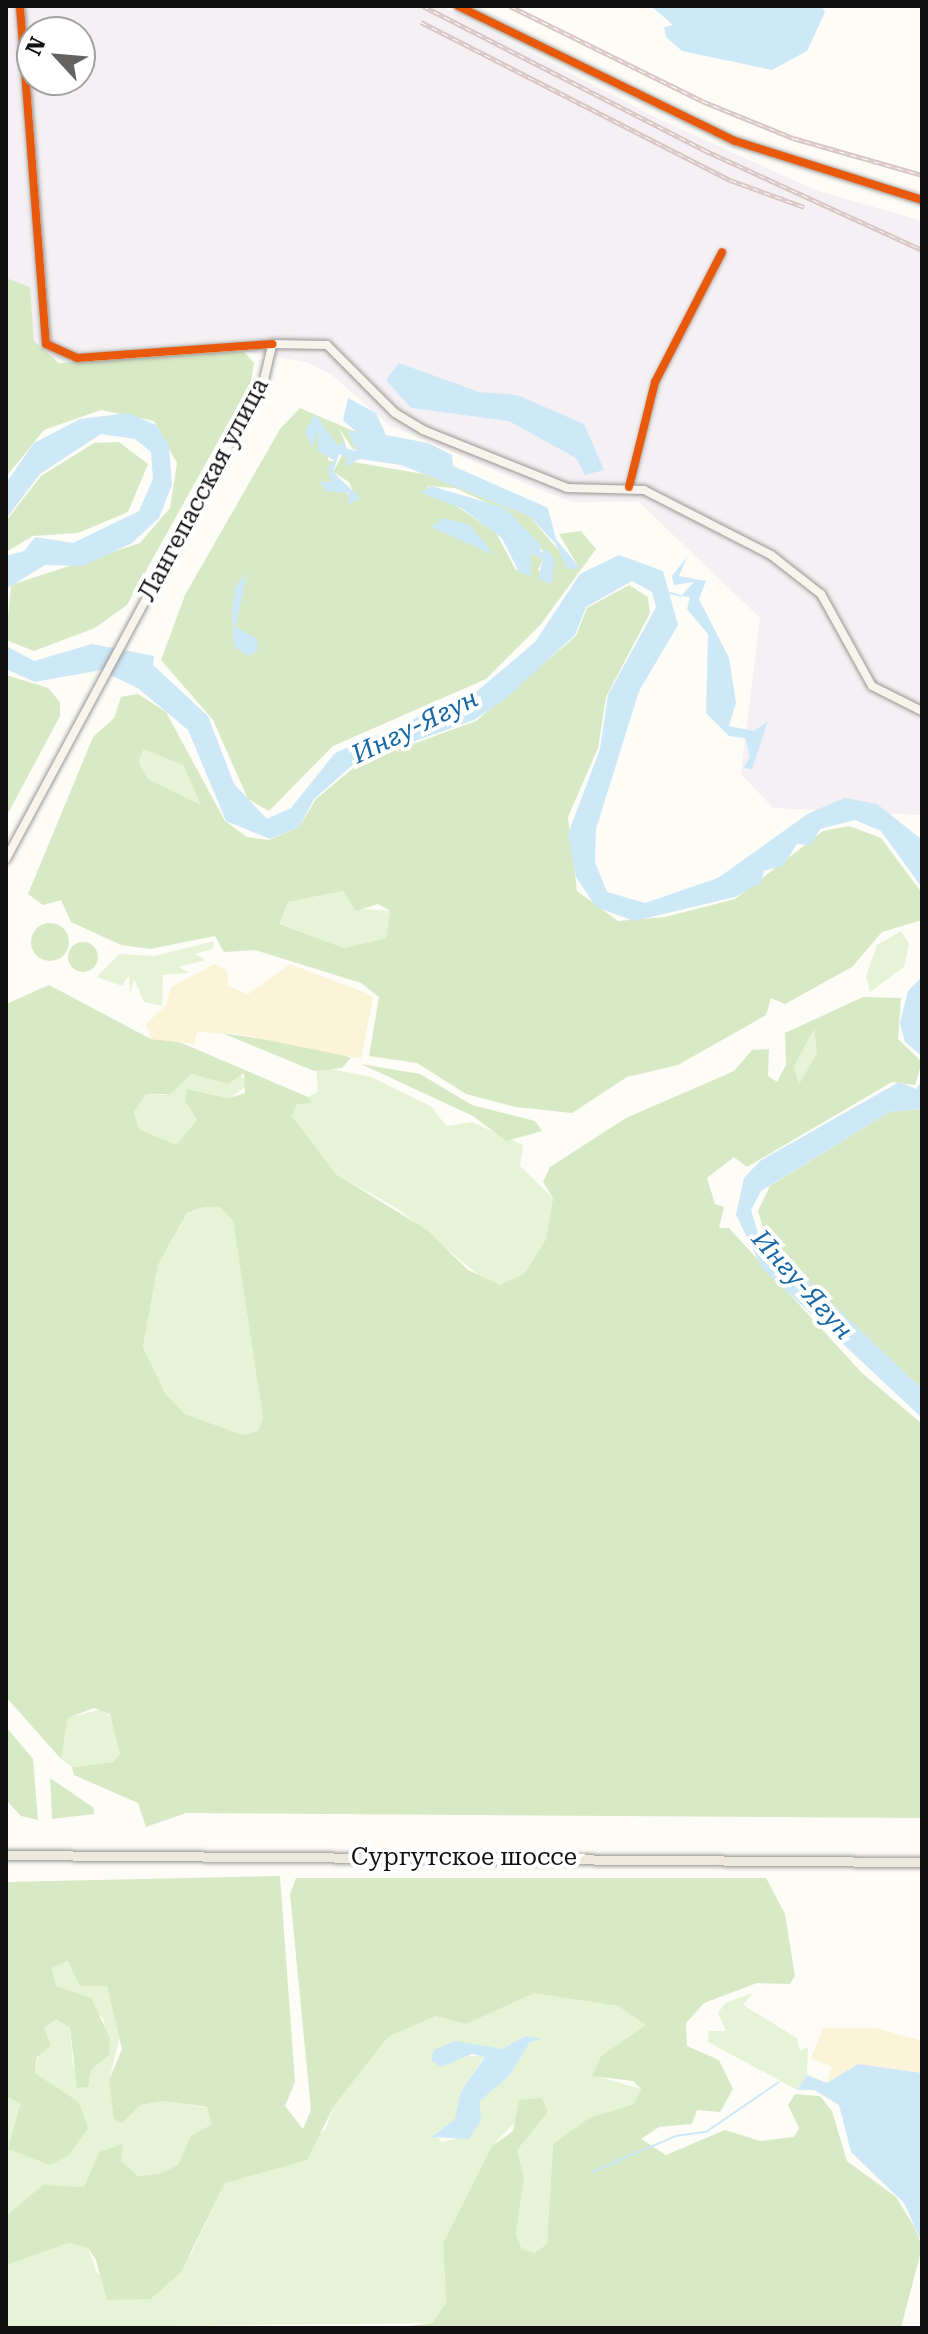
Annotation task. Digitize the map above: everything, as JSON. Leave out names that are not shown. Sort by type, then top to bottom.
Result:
[{"type":"main road","points":[[272,344],[327,345],[403,420],[529,474],[575,489],[629,487],[798,573],[826,601],[864,677],[891,700],[922,711]]},
{"type":"main road","name":"Лангепасская улица","points":[[6,859],[264,380],[272,344]]},
{"type":"main road","name":"Сургутское шоссе","points":[[6,1855],[922,1862]]},
{"type":"street","points":[[20,6],[46,344],[77,358],[272,344]]},
{"type":"street","points":[[458,6],[735,141],[922,200]]},
{"type":"street","points":[[629,487],[655,382],[722,252]]},
{"type":"shaded area","points":[[6,6],[441,6],[661,120],[815,190],[922,221],[922,815],[773,808],[741,774],[760,618],[639,502],[573,502],[548,493],[389,425],[331,374],[306,362],[243,351],[74,365],[44,355],[34,341],[30,287],[6,278]]},
{"type":"green space","points":[[6,278],[30,287],[34,341],[59,363],[243,351],[254,363],[251,382],[127,605],[95,628],[34,651],[6,640],[11,585],[140,543],[170,508],[177,463],[154,421],[101,410],[44,430],[6,477]]},
{"type":"green space","points":[[300,408],[356,432],[354,451],[339,428],[345,442],[338,447],[316,416],[305,432],[310,440],[318,428],[329,461],[335,461],[333,472],[344,452],[353,462],[441,477],[529,516],[572,566],[578,566],[559,534],[581,531],[596,549],[541,624],[486,679],[333,746],[269,811],[248,799],[213,720],[161,660],[185,595],[280,429]],"holes":[[[333,472],[349,482],[357,501],[340,488],[327,491],[320,483],[331,483]],[[427,486],[455,488],[501,509],[550,558],[551,583],[538,570],[543,559],[531,553],[530,569],[516,570],[496,533]]]},
{"type":"green space","points":[[119,442],[148,464],[128,512],[78,533],[33,536],[6,552],[6,521],[41,476],[94,443]]},
{"type":"green space","points":[[629,585],[648,597],[650,613],[606,697],[598,748],[568,817],[577,891],[618,921],[665,917],[735,899],[823,831],[849,826],[881,838],[922,893],[922,920],[882,932],[852,967],[785,1004],[771,998],[766,1015],[678,1065],[627,1077],[572,1113],[516,1107],[466,1094],[417,1063],[369,1056],[379,997],[361,983],[255,950],[224,952],[215,936],[150,949],[121,945],[71,922],[61,900],[43,905],[28,894],[93,737],[114,718],[121,697],[138,694],[166,712],[225,821],[247,837],[269,840],[299,827],[316,799],[358,764],[476,721],[576,636],[587,608]],"holes":[[[143,749],[183,765],[201,805],[148,779],[139,763]],[[343,891],[356,911],[378,904],[390,911],[386,938],[344,948],[280,924],[288,902]]]},
{"type":"green space","points":[[6,675],[48,688],[60,702],[60,716],[6,817]]},
{"type":"green space","points":[[143,749],[183,765],[201,805],[148,779],[139,763]]},
{"type":"green space","points":[[343,891],[355,908],[390,911],[386,938],[344,948],[281,924],[288,902]]},
{"type":"green space","points":[[50,923],[63,929],[69,942],[63,955],[50,961],[37,955],[31,942],[37,929]]},
{"type":"green space","points":[[901,931],[909,944],[904,967],[870,992],[866,976],[877,945]]},
{"type":"green space","points":[[214,941],[213,949],[195,954],[205,960],[179,967],[189,973],[163,975],[162,1006],[144,1002],[134,979],[130,995],[129,975],[122,986],[97,977],[119,954],[155,956]]},
{"type":"green space","points":[[83,942],[89,943],[97,951],[97,963],[89,971],[83,972],[77,971],[69,963],[68,957],[69,951],[77,943]]},
{"type":"green space","points":[[49,985],[151,1039],[177,1041],[308,1097],[312,1103],[297,1104],[292,1116],[336,1174],[427,1230],[468,1270],[500,1285],[525,1273],[546,1239],[553,1198],[543,1182],[550,1167],[626,1118],[734,1071],[752,1050],[769,1049],[768,1076],[777,1082],[786,1065],[785,1033],[863,997],[901,998],[898,1039],[922,1062],[915,1085],[892,1082],[747,1167],[734,1157],[707,1178],[715,1204],[724,1207],[719,1228],[729,1228],[862,1373],[922,1424],[922,1818],[186,1813],[146,1827],[138,1803],[74,1775],[72,1767],[113,1762],[120,1754],[110,1714],[94,1708],[68,1718],[61,1759],[6,1697],[6,1004]],"holes":[[[814,1029],[817,1053],[799,1084],[794,1067]],[[244,1073],[245,1093],[229,1098],[187,1089],[185,1101],[197,1120],[176,1145],[139,1129],[134,1112],[146,1094],[170,1094],[191,1074],[228,1084]],[[204,1207],[220,1207],[233,1221],[263,1419],[258,1431],[243,1435],[185,1414],[165,1393],[143,1347],[158,1265],[187,1213]]]},
{"type":"green space","points":[[814,1029],[817,1053],[799,1084],[794,1067]]},
{"type":"green space","points":[[222,1033],[324,1048],[351,1058],[342,1068],[314,1071]]},
{"type":"green space","points":[[361,1064],[420,1074],[472,1105],[535,1121],[542,1131],[506,1141],[473,1116]]},
{"type":"green space","points":[[316,1066],[371,1077],[432,1107],[446,1126],[472,1122],[523,1145],[520,1166],[553,1198],[546,1239],[525,1273],[500,1285],[481,1277],[398,1209],[336,1174],[292,1116],[297,1103],[311,1103],[308,1097],[318,1092]]},
{"type":"green space","points":[[238,1073],[249,1084],[230,1098],[188,1089],[185,1101],[197,1120],[176,1145],[139,1129],[134,1112],[146,1094],[165,1095],[191,1074],[228,1084]]},
{"type":"green space","points":[[922,1109],[922,1389],[792,1266],[765,1234],[758,1211],[770,1186],[889,1112]]},
{"type":"green space","points":[[204,1207],[221,1207],[233,1221],[263,1419],[258,1432],[243,1435],[185,1414],[165,1393],[143,1347],[158,1265],[187,1214]]},
{"type":"green space","points":[[102,1709],[117,1722],[120,1754],[113,1762],[72,1767],[61,1759],[68,1718]]},
{"type":"green space","points":[[6,1727],[33,1759],[38,1820],[21,1816],[6,1800]]},
{"type":"green space","points":[[50,1778],[94,1808],[94,1814],[52,1819]]},
{"type":"green space","points":[[280,1876],[295,2082],[285,2106],[303,2129],[311,2110],[290,1894],[296,1878],[766,1878],[785,1914],[795,1976],[790,1984],[757,1983],[704,2003],[686,2023],[687,2046],[719,2060],[733,2089],[720,2112],[697,2110],[692,2124],[659,2127],[641,2139],[666,2155],[725,2130],[760,2141],[794,2137],[799,2128],[788,2105],[795,2094],[820,2096],[832,2111],[847,2161],[896,2197],[915,2228],[922,2247],[901,2328],[393,2328],[432,2323],[446,2303],[443,2243],[492,2146],[513,2131],[519,2100],[542,2098],[548,2112],[517,2150],[524,2177],[516,2235],[522,2249],[534,2253],[547,2244],[553,2144],[589,2118],[634,2104],[641,2089],[633,2081],[592,2076],[601,2056],[646,2025],[618,2006],[534,1993],[466,2024],[436,2016],[388,2037],[334,2106],[307,2160],[225,2183],[181,2272],[151,2299],[107,2300],[96,2260],[88,2248],[69,2243],[6,2265],[6,2216],[43,2185],[84,2187],[99,2152],[123,2144],[121,2161],[138,2176],[158,2174],[178,2165],[191,2136],[212,2124],[207,2107],[163,2101],[141,2105],[122,2123],[114,2119],[109,2080],[122,2049],[107,1986],[80,1986],[68,1961],[52,1968],[56,1986],[91,1998],[110,2038],[109,2055],[91,2070],[88,2087],[77,2088],[70,2028],[56,2019],[44,2028],[51,2046],[37,2057],[35,2073],[79,2102],[88,2128],[69,2155],[50,2165],[8,2149],[20,2104],[6,2096],[6,1882]]},
{"type":"green space","points":[[68,1961],[107,1986],[121,2033],[109,2080],[122,2123],[141,2105],[163,2101],[208,2108],[212,2124],[191,2137],[178,2165],[158,2174],[138,2176],[121,2161],[122,2145],[99,2152],[84,2187],[44,2186],[6,2216],[6,2096],[20,2104],[8,2149],[79,2102],[35,2073],[44,2028],[56,2019],[70,2028],[73,2066],[91,2070],[109,2055],[103,2018],[56,1987],[52,1968]]},
{"type":"green space","points":[[533,1992],[618,2006],[647,2025],[601,2056],[593,2075],[641,2089],[634,2104],[589,2118],[553,2145],[547,2244],[534,2253],[522,2249],[516,2235],[524,2177],[517,2150],[526,2134],[515,2122],[492,2146],[443,2243],[446,2303],[432,2323],[6,2328],[6,2265],[69,2243],[88,2248],[97,2273],[152,2299],[191,2254],[225,2183],[274,2165],[325,2130],[334,2106],[388,2037],[436,2016],[466,2024]],"holes":[[[525,2036],[542,2039],[530,2042],[510,2075],[480,2101],[481,2120],[470,2135],[442,2142],[434,2134],[456,2119],[461,2091],[485,2056],[464,2056],[464,2047],[502,2049]]]},
{"type":"green space","points":[[753,1993],[743,2005],[797,2038],[800,2051],[808,2047],[807,2075],[797,2090],[708,2042],[709,2031],[726,2031],[718,2013],[725,2003]]},
{"type":"sand","points":[[214,964],[227,970],[228,986],[248,994],[290,964],[366,993],[373,998],[361,1059],[238,1034],[197,1032],[194,1044],[151,1039],[146,1024],[165,1006],[171,987]]},
{"type":"sand","points":[[823,2028],[876,2028],[922,2041],[922,2073],[858,2064],[827,2083],[832,2067],[811,2058]]},
{"type":"water","points":[[651,6],[821,6],[825,12],[807,51],[772,70],[682,51],[666,37],[664,27],[673,25]]},
{"type":"water","points":[[399,363],[479,392],[517,395],[584,424],[604,470],[585,475],[576,458],[509,421],[411,408],[386,380]]},
{"type":"water","points":[[348,398],[376,413],[386,435],[428,443],[452,455],[453,466],[548,508],[556,539],[579,567],[568,570],[555,543],[529,516],[401,465],[360,459],[344,467],[348,458],[339,454],[333,472],[360,498],[348,505],[349,493],[327,491],[319,482],[331,482],[328,468],[335,461],[318,451],[318,428],[312,448],[305,432],[315,414],[338,446],[344,442],[339,427],[347,449],[356,451],[348,431],[356,432],[343,420]]},
{"type":"water","points":[[128,413],[156,425],[169,446],[172,485],[159,518],[132,543],[83,566],[45,565],[6,589],[6,556],[24,551],[35,537],[73,543],[139,511],[153,479],[151,452],[135,439],[101,434],[40,474],[6,519],[6,483],[34,443],[80,419]]},
{"type":"water","points":[[431,486],[505,508],[541,545],[540,553],[546,549],[554,559],[552,584],[538,579],[543,559],[531,553],[531,576],[519,572],[502,538],[461,508],[421,493]]},
{"type":"water","points":[[444,518],[470,525],[494,555],[431,527]]},
{"type":"water","name":"Ингу-Ягун","points":[[619,555],[663,571],[678,625],[639,691],[596,829],[595,862],[607,892],[645,903],[718,878],[809,813],[845,798],[877,804],[921,839],[922,888],[881,831],[855,820],[820,829],[811,845],[797,844],[783,866],[764,871],[761,882],[735,897],[634,921],[596,907],[576,877],[568,834],[600,749],[608,695],[656,607],[652,592],[632,581],[586,607],[575,635],[505,699],[474,720],[355,763],[314,799],[299,827],[270,839],[226,821],[188,730],[139,689],[101,670],[35,682],[6,669],[6,646],[34,661],[92,644],[154,656],[153,665],[208,716],[234,784],[267,819],[291,808],[335,753],[476,692],[535,642],[580,574]]},
{"type":"water","points":[[687,557],[679,576],[706,581],[699,599],[729,658],[736,703],[729,726],[754,731],[768,721],[752,769],[744,768],[750,756],[745,738],[729,736],[706,713],[708,634],[687,609],[690,597],[681,596],[694,582],[674,585],[672,576]]},
{"type":"water","points":[[247,572],[236,627],[257,639],[258,650],[248,656],[234,646],[232,610],[235,588]]},
{"type":"water","points":[[922,977],[922,1056],[905,1042],[900,1023],[908,991]]},
{"type":"water","name":"Ингу-Ягун","points":[[922,1081],[922,1109],[889,1112],[761,1191],[751,1210],[758,1233],[922,1389],[922,1418],[762,1268],[736,1215],[744,1178],[760,1161],[899,1082],[916,1089]]},
{"type":"water","points":[[525,2036],[543,2039],[530,2042],[510,2075],[480,2101],[481,2120],[469,2139],[431,2137],[455,2119],[461,2091],[485,2057],[472,2054],[441,2067],[431,2060],[434,2050],[455,2041],[502,2049]]},
{"type":"water","points":[[858,2064],[922,2073],[922,2243],[904,2203],[851,2152],[839,2105],[814,2090],[797,2090],[807,2075],[827,2083]]},
{"type":"waterway","points":[[670,593],[681,596]]},
{"type":"waterway","points":[[592,2172],[676,2136],[706,2132],[779,2082]]},
{"type":"railway","points":[[423,6],[704,150],[922,250]]},
{"type":"railway","points":[[510,6],[702,101],[793,138],[922,175]]},
{"type":"railway","points":[[421,22],[730,180],[804,207]]},
{"type":"cycle path","points":[[20,6],[46,344],[77,358],[272,344]]},
{"type":"cycle path","points":[[458,6],[735,141],[922,200]]},
{"type":"cycle path","points":[[629,487],[655,382],[722,252]]}]
